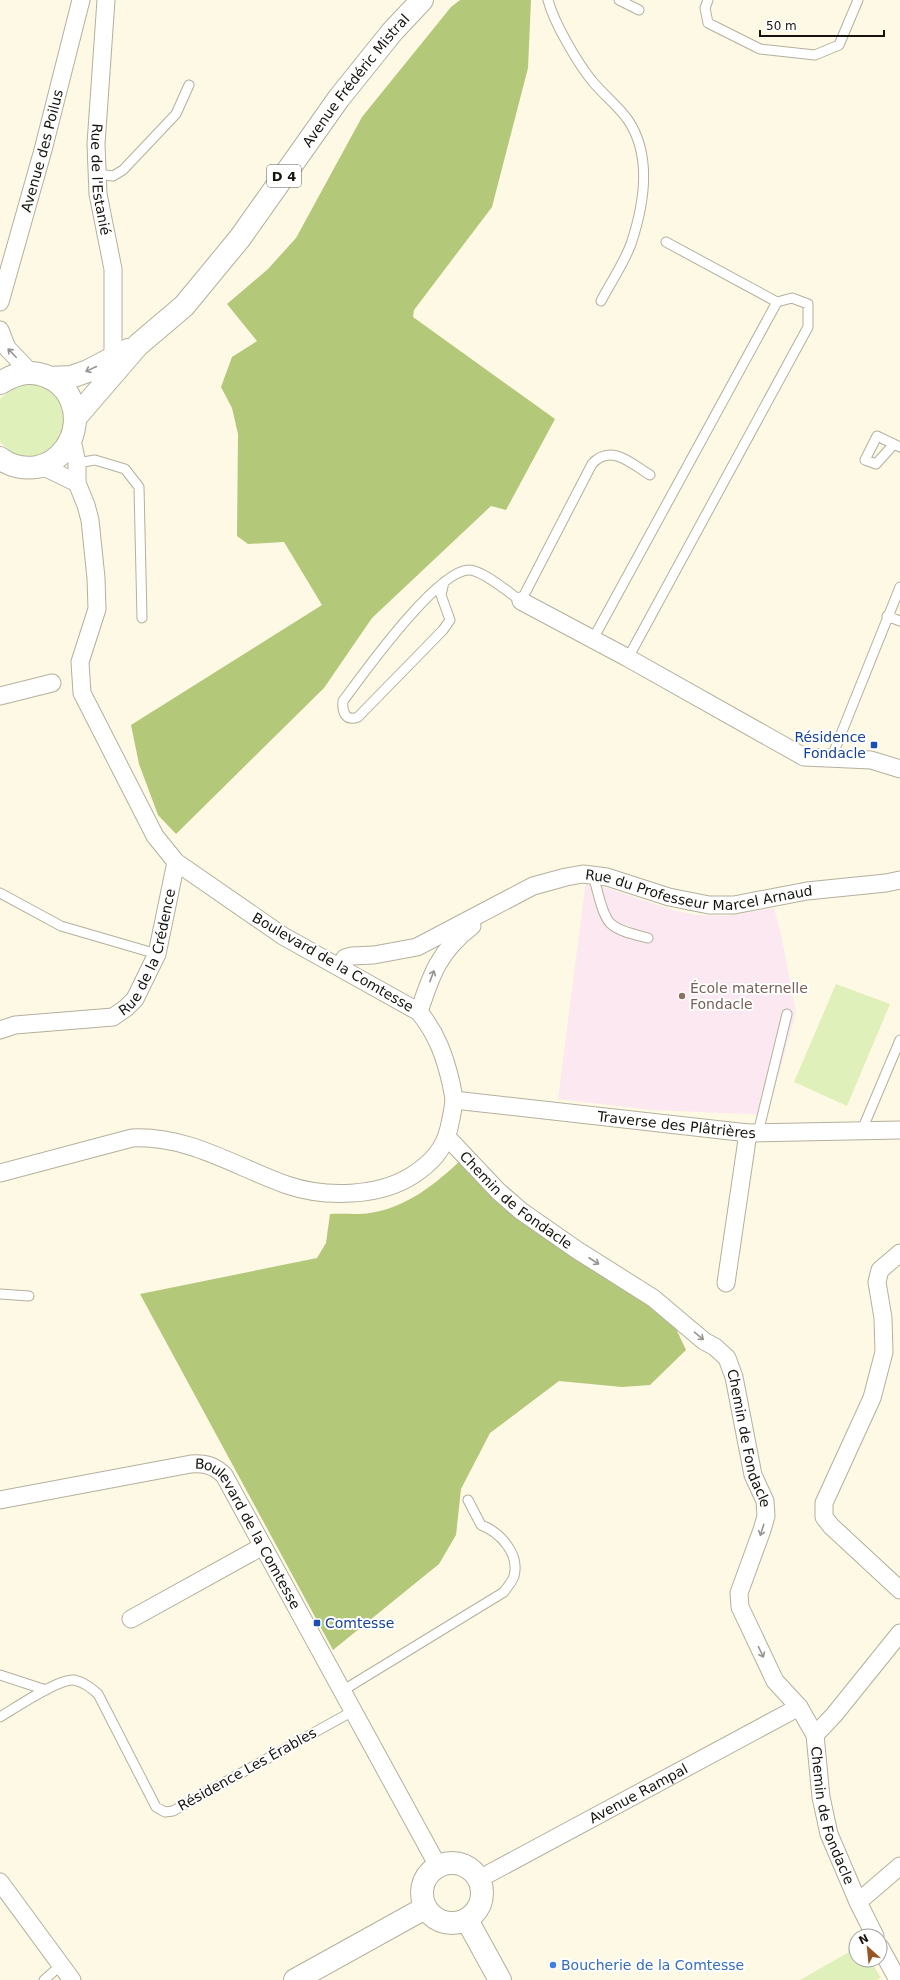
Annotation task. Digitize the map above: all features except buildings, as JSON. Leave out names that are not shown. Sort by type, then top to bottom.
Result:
[{"type":"main road","name":"Avenue Frédéric Mistral","points":[[76,417],[138,344],[184,306],[240,238],[339,98],[392,32],[422,0]]},
{"type":"main road","name":"Avenue Frédéric Mistral","points":[[0,383],[13,375],[71,377],[113,358],[138,344]]},
{"type":"main road","points":[[6,468],[30,468],[42,466],[60,456],[72,440],[76,417],[72,401],[66,392],[41,375]]},
{"type":"main road","points":[[454,1863],[461,1864],[475,1873],[479,1879],[482,1894],[481,1902],[478,1909],[467,1920],[456,1924],[444,1923],[433,1917],[425,1908],[422,1897],[423,1885],[429,1874],[438,1866],[454,1863]]},
{"type":"main road","points":[[295,1980],[425,1908]]},
{"type":"main road","points":[[467,1920],[500,1980]]},
{"type":"street","name":"Avenue des Poilus","points":[[0,302],[43,150],[81,0]]},
{"type":"street","name":"Rue de l'Estanié","points":[[106,0],[96,144],[98,194],[113,269],[113,358]]},
{"type":"street","points":[[0,330],[7,348],[41,375]]},
{"type":"street","name":"Boulevard de la Comtesse","points":[[0,1173],[132,1138],[151,1137],[184,1143],[288,1185],[346,1193],[368,1192],[402,1180],[428,1165],[438,1154],[447,1137],[454,1100],[447,1065],[440,1045],[431,1028],[419,1012],[283,936],[176,862],[155,836],[82,693],[80,662],[96,609],[96,578],[90,520],[77,483],[77,463],[72,440]]},
{"type":"street","points":[[42,466],[77,483]]},
{"type":"street","points":[[520,602],[628,658],[804,757],[871,760],[900,769]]},
{"type":"street","points":[[0,696],[52,683]]},
{"type":"street","name":"Rue de la Crédence","points":[[0,1030],[16,1025],[113,1017],[126,1008],[135,999],[157,954],[176,862]]},
{"type":"street","name":"Rue du Professeur Marcel Arnaud","points":[[339,967],[345,958],[352,956],[374,955],[417,947],[504,903],[533,886],[583,874],[607,877],[689,902],[709,905],[734,905],[806,891],[886,883],[900,880]]},
{"type":"street","name":"Rue du Professeur Marcel Arnaud","points":[[419,1012],[436,963],[458,937],[504,903]]},
{"type":"street","name":"Traverse des Plâtrières","points":[[454,1100],[753,1133],[900,1130]]},
{"type":"street","points":[[726,1283],[753,1133]]},
{"type":"street","name":"Chemin de Fondacle","points":[[447,1137],[498,1191],[521,1212],[576,1250],[653,1298],[704,1341],[715,1346],[727,1358],[734,1377],[753,1475],[765,1501],[766,1516],[739,1593],[739,1601],[775,1681],[798,1707],[815,1735],[821,1797],[829,1834],[858,1902],[871,1928]]},
{"type":"street","points":[[900,1253],[880,1270],[877,1282],[883,1318],[884,1352],[872,1398],[824,1503],[824,1517],[831,1526],[900,1590]]},
{"type":"street","name":"Boulevard de la Comtesse","points":[[0,1500],[192,1464],[205,1463],[216,1468],[224,1475],[438,1866]]},
{"type":"street","points":[[131,1618],[263,1546]]},
{"type":"street","points":[[815,1735],[838,1710],[900,1633]]},
{"type":"street","name":"Avenue Rampal","points":[[479,1879],[798,1707]]},
{"type":"street","points":[[858,1902],[900,1866]]},
{"type":"street","points":[[0,1882],[72,1980]]},
{"type":"street","points":[[888,1962],[898,1980]]},
{"type":"lane","points":[[548,0],[551,11],[579,62],[593,82],[628,120],[640,147],[644,166],[644,191],[630,245],[601,301]]},
{"type":"lane","points":[[619,0],[639,10]]},
{"type":"lane","points":[[708,0],[705,8],[708,23],[760,49],[815,55],[839,45],[858,0]]},
{"type":"lane","points":[[97,174],[113,176],[123,170],[176,114],[189,85]]},
{"type":"lane","points":[[628,658],[808,327],[808,304],[792,298],[777,302],[666,242]]},
{"type":"lane","points":[[593,639],[777,302]]},
{"type":"lane","points":[[444,582],[441,595],[450,620],[443,630],[358,717],[353,719],[347,717],[342,711],[343,701],[404,620],[444,582],[459,571],[471,570],[484,575],[520,602],[592,464],[597,458],[606,454],[615,454],[650,475]]},
{"type":"lane","points":[[77,463],[95,460],[125,470],[139,488],[142,618]]},
{"type":"lane","points":[[830,759],[900,587]]},
{"type":"lane","points":[[887,616],[900,621]]},
{"type":"lane","points":[[593,875],[604,912],[610,923],[626,931],[648,938]]},
{"type":"lane","points":[[0,893],[61,926],[157,954]]},
{"type":"lane","points":[[753,1133],[787,1014]]},
{"type":"lane","points":[[862,1130],[900,1040]]},
{"type":"lane","points":[[0,1294],[29,1296]]},
{"type":"lane","points":[[342,1691],[504,1592],[508,1587],[514,1577],[516,1563],[502,1537],[490,1528],[481,1524],[468,1500]]},
{"type":"lane","points":[[0,1675],[46,1690]]},
{"type":"lane","name":"Résidence Les Érables","points":[[0,1717],[57,1684],[73,1680],[87,1685],[98,1694],[156,1807],[165,1812],[173,1811],[353,1711]]},
{"type":"lane","points":[[44,1980],[61,1965]]},
{"type":"shaded area","name":"École maternelle Fondacle","points":[[586,881],[673,910],[695,915],[727,916],[774,908],[782,939],[796,1013],[767,1115],[653,1110],[558,1099]]},
{"type":"green space","points":[[460,0],[531,0],[528,68],[492,207],[414,310],[413,317],[555,419],[506,510],[491,506],[372,618],[324,688],[176,834],[158,815],[139,764],[131,725],[322,605],[284,542],[248,544],[237,536],[238,434],[232,408],[221,387],[232,357],[257,341],[227,304],[268,269],[296,238],[362,117],[451,7]]},
{"type":"green space","points":[[31,383],[40,385],[53,392],[60,402],[67,424],[53,450],[34,458],[14,454],[0,442],[0,399],[12,388]]},
{"type":"green space","points":[[836,984],[890,1004],[847,1106],[794,1082]]},
{"type":"green space","points":[[462,1159],[671,1318],[686,1350],[650,1385],[622,1387],[559,1381],[490,1433],[461,1489],[456,1535],[439,1564],[333,1650],[140,1294],[317,1258],[326,1243],[330,1214],[365,1214],[396,1206],[420,1193],[442,1177]]},
{"type":"green space","points":[[848,1953],[848,1968],[875,1968],[881,1978],[877,1980],[800,1980]]},
{"type":"place","name":"Résidence Fondacle","points":[[874,745]]},
{"type":"place","name":"École maternelle Fondacle","points":[[682,996]]},
{"type":"place","name":"Comtesse","points":[[317,1623]]},
{"type":"place","name":"Boucherie de la Comtesse","points":[[553,1965]]}]
